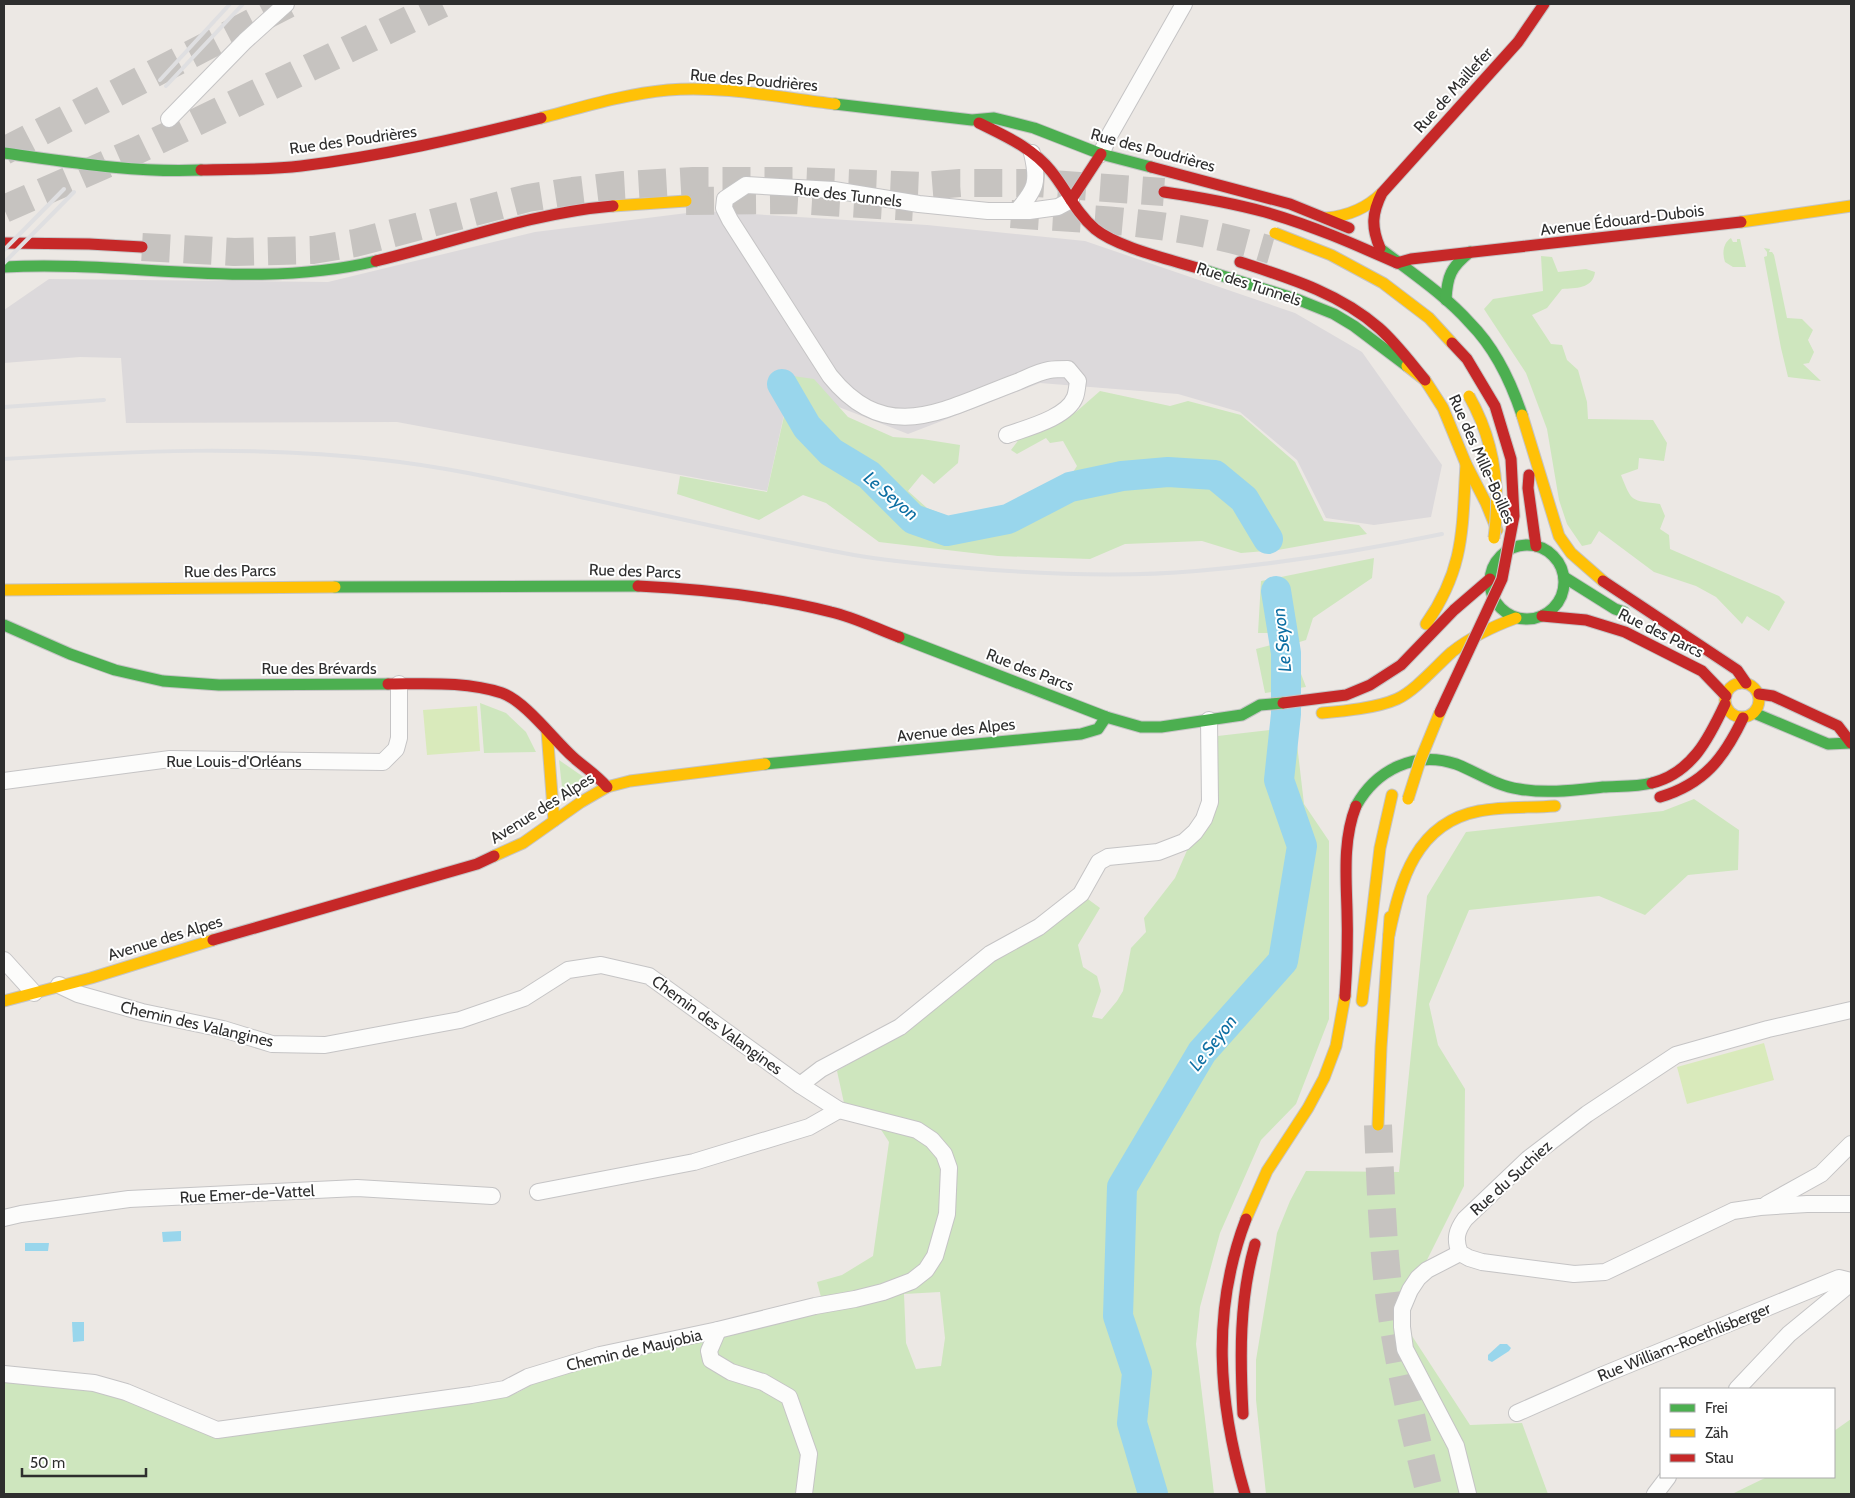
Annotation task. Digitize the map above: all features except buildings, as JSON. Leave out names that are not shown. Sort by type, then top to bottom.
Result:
[{"type":"main road","name":"Rue de Maillefer","points":[[1382,193],[1518,42],[1544,4]]},
{"type":"main road","name":"Rue des Poudrières","points":[[4,153],[89,165],[181,172],[299,166],[390,153],[444,142],[628,96],[668,90],[709,89],[972,120],[994,118],[1026,126],[1101,154],[1290,204],[1350,228],[1380,248],[1397,263]]},
{"type":"main road","name":"Rue des Tunnels","points":[[972,120],[1032,153],[1050,168],[1076,209],[1091,227],[1110,239],[1299,300],[1334,314],[1354,326],[1425,380]]},
{"type":"main road","points":[[1071,200],[1101,154]]},
{"type":"main road","points":[[1164,192],[1239,205],[1344,239],[1397,263],[1446,300],[1470,323],[1495,356],[1510,383],[1525,453],[1536,546]]},
{"type":"main road","points":[[1326,218],[1342,217],[1355,212],[1374,201],[1382,193]]},
{"type":"main road","points":[[1380,248],[1372,226],[1373,215],[1382,193]]},
{"type":"main road","points":[[4,267],[49,264],[92,265],[269,276],[315,272],[359,266],[402,256],[531,219],[622,205],[686,201]]},
{"type":"main road","name":"Avenue Édouard-Dubois","points":[[1397,263],[1411,259],[1708,226],[1851,206]]},
{"type":"main road","points":[[1275,233],[1298,240],[1355,265],[1381,281],[1429,317],[1472,366],[1490,395],[1509,444],[1515,471],[1516,503],[1510,555],[1502,579],[1439,714],[1420,761],[1407,804]]},
{"type":"main road","points":[[4,243],[142,247]]},
{"type":"main road","points":[[1446,300],[1447,279],[1451,268],[1470,252]]},
{"type":"main road","points":[[1240,262],[1325,293],[1352,308],[1370,320],[1394,343],[1425,380]]},
{"type":"main road","name":"Rue des Mille-Boilles","points":[[1425,380],[1443,408],[1466,464],[1491,513],[1497,528],[1503,555]]},
{"type":"main road","points":[[1462,386],[1482,424],[1491,452],[1496,480],[1497,505],[1496,530],[1488,564],[1463,618]]},
{"type":"main road","points":[[1466,464],[1491,470],[1506,468],[1525,453]]},
{"type":"main road","points":[[1525,453],[1559,536],[1571,553],[1607,584],[1737,670],[1746,683],[1756,689],[1759,694],[1759,704],[1754,713],[1743,718],[1728,749],[1705,776],[1688,787],[1651,799]]},
{"type":"main road","name":"Rue des Parcs","points":[[1411,656],[1422,631],[1443,596],[1458,559],[1462,537],[1466,464]]},
{"type":"main road","points":[[1524,545],[1536,546],[1552,554],[1562,568],[1564,589],[1560,600],[1552,610],[1542,616],[1525,620],[1505,612],[1496,603],[1491,591],[1490,579],[1495,564],[1512,548],[1524,545]]},
{"type":"main road","points":[[1564,577],[1615,609],[1629,614],[1656,617]]},
{"type":"main road","name":"Rue des Parcs","points":[[4,590],[608,585],[680,588],[797,604],[833,612],[1106,717],[1142,727],[1161,727],[1242,715],[1260,705],[1330,698],[1360,690],[1387,675],[1411,656],[1454,610],[1490,579]]},
{"type":"main road","name":"Rue des Parcs","points":[[1542,616],[1586,620],[1626,632],[1702,671],[1725,700]]},
{"type":"main road","points":[[1308,714],[1358,709],[1397,699],[1410,690],[1454,650],[1495,626],[1516,618]]},
{"type":"main road","name":"Rue des Brévards","points":[[4,625],[70,654],[115,670],[163,681],[219,685],[399,684],[466,685],[484,688],[504,694],[519,704],[573,757],[598,777],[607,787]]},
{"type":"main road","points":[[1431,689],[1456,634]]},
{"type":"main road","points":[[1246,1494],[1227,1420],[1221,1370],[1222,1322],[1226,1286],[1238,1241],[1255,1196],[1281,1147],[1319,1089],[1336,1046],[1346,982],[1347,840],[1356,806],[1363,793],[1374,781],[1398,765],[1426,759],[1457,765],[1494,782],[1524,790],[1556,791],[1647,784],[1670,776],[1690,762],[1700,752],[1731,688],[1735,685],[1746,683]]},
{"type":"main road","points":[[1759,694],[1773,696],[1838,726],[1851,744]]},
{"type":"main road","points":[[1725,700],[1732,714],[1743,718]]},
{"type":"main road","points":[[1754,713],[1828,744],[1851,744]]},
{"type":"main road","name":"Rue des Parcs","points":[[1242,715],[1259,720]]},
{"type":"main road","name":"Avenue des Alpes","points":[[4,1001],[91,978],[205,942],[477,864],[523,843],[581,802],[607,787],[630,781],[761,764],[1083,734],[1100,729],[1106,717]]},
{"type":"main road","points":[[547,731],[554,821]]},
{"type":"main road","points":[[1360,1014],[1380,848],[1404,755]]},
{"type":"main road","points":[[1389,935],[1403,877],[1418,850],[1437,830],[1466,814],[1480,811],[1570,805]]},
{"type":"main road","points":[[1378,1125],[1381,1047],[1393,875]]},
{"type":"main road","points":[[1244,1428],[1241,1363],[1242,1323],[1248,1274],[1260,1232]]},
{"type":"main road","points":[[1244,1447],[1246,1494]]},
{"type":"street","points":[[169,119],[245,41],[286,4]]},
{"type":"street","points":[[1101,154],[1109,136],[1184,4]]},
{"type":"street","points":[[1018,211],[1035,187],[1036,171],[1032,153]]},
{"type":"street","name":"Rue des Tunnels","points":[[1007,435],[1054,416],[1066,409],[1075,398],[1078,381],[1068,369],[1048,370],[936,412],[910,418],[888,416],[862,406],[842,392],[824,368],[730,220],[724,208],[725,199],[746,185],[834,190],[919,204],[988,212],[1058,207],[1071,200]]},
{"type":"street","name":"Rue Louis-d'Orléans","points":[[4,781],[170,759],[383,762],[396,749],[399,738],[399,684]]},
{"type":"street","name":"Chemin des Valangines","points":[[59,985],[78,994],[142,1012],[223,1029],[272,1044],[325,1045],[460,1020],[524,998],[568,970],[601,965],[649,976],[800,1085],[821,1069],[900,1027],[990,954],[1039,926],[1081,894],[1099,862],[1108,857],[1158,852],[1184,842],[1195,832],[1204,819],[1210,802],[1209,720]]},
{"type":"street","points":[[4,960],[34,993]]},
{"type":"street","name":"Rue du Suchiez","points":[[1460,1253],[1456,1242],[1458,1228],[1497,1187],[1528,1159],[1587,1114],[1676,1055],[1768,1028],[1851,1010]]},
{"type":"street","name":"Chemin de Maujobia","points":[[4,1374],[94,1382],[126,1392],[217,1430],[371,1410],[505,1389],[528,1377],[600,1354],[718,1330],[815,1306],[855,1300],[912,1282],[926,1270],[935,1256],[947,1214],[949,1168],[944,1154],[932,1140],[917,1130],[839,1110],[800,1085]]},
{"type":"street","points":[[538,1192],[694,1162],[809,1126],[839,1110]]},
{"type":"street","points":[[1760,1207],[1821,1174],[1851,1144]]},
{"type":"street","name":"Rue Emer-de-Vattel","points":[[4,1218],[20,1214],[129,1199],[357,1188],[492,1196]]},
{"type":"street","points":[[1468,1494],[1456,1446],[1405,1349],[1402,1309],[1410,1290],[1418,1278],[1427,1270],[1460,1253],[1482,1262],[1574,1274],[1605,1272],[1734,1211],[1760,1207],[1851,1204]]},
{"type":"street","name":"Rue William-Roethlisberger","points":[[1517,1413],[1602,1375],[1840,1278],[1851,1282]]},
{"type":"street","points":[[1738,1388],[1789,1334],[1851,1282]]},
{"type":"street","points":[[718,1330],[709,1351],[711,1360],[731,1372],[763,1382],[789,1397],[809,1454],[804,1494]]},
{"type":"street","points":[[1655,1494],[1667,1478]]},
{"type":"shaded area","points":[[703,211],[927,225],[1085,241],[1295,313],[1362,352],[1442,465],[1431,517],[1374,525],[1326,518],[1297,460],[1240,412],[1178,394],[1040,383],[908,434],[790,388],[767,491],[397,422],[126,423],[121,358],[80,357],[4,363],[4,310],[49,279],[328,282],[535,232]]},
{"type":"green space","points":[[1731,238],[1733,242],[1737,242],[1737,239],[1740,239],[1746,267],[1733,267],[1725,262],[1724,248]]},
{"type":"green space","points":[[1764,248],[1770,249],[1769,252],[1772,252],[1774,255],[1787,318],[1802,319],[1813,330],[1808,340],[1814,352],[1809,363],[1803,364],[1821,381],[1788,377],[1764,257],[1767,256],[1767,252]]},
{"type":"green space","points":[[1541,256],[1552,257],[1558,272],[1586,269],[1595,272],[1594,278],[1587,285],[1578,288],[1562,289],[1547,308],[1532,315],[1551,344],[1562,345],[1567,360],[1578,370],[1587,402],[1588,419],[1653,420],[1667,443],[1664,461],[1639,458],[1638,469],[1621,475],[1628,491],[1638,500],[1660,504],[1665,516],[1660,529],[1669,535],[1670,549],[1779,596],[1785,602],[1769,631],[1747,616],[1742,624],[1716,597],[1696,586],[1654,572],[1599,531],[1591,544],[1582,546],[1567,524],[1559,500],[1547,429],[1526,373],[1484,309],[1493,299],[1543,291]]},
{"type":"green space","points":[[793,376],[814,379],[848,417],[893,437],[960,445],[958,463],[934,484],[922,474],[908,491],[927,508],[958,520],[997,516],[1066,483],[1077,466],[1063,441],[1050,443],[1046,438],[1017,454],[1011,450],[1023,434],[1076,412],[1100,391],[1170,406],[1188,401],[1241,415],[1295,462],[1324,521],[1359,525],[1367,534],[1278,550],[1241,553],[1202,541],[1125,544],[1090,559],[998,556],[879,542],[826,503],[803,495],[759,520],[677,494],[680,476],[767,492]]},
{"type":"green space","points":[[1374,558],[1372,578],[1313,618],[1306,640],[1290,645],[1306,687],[1265,693],[1256,649],[1271,645],[1270,633],[1258,633],[1261,581]]},
{"type":"green space","points":[[480,703],[506,713],[526,732],[536,752],[484,753]]},
{"type":"green space","points":[[477,706],[480,751],[427,755],[423,710]]},
{"type":"green space","points":[[1295,727],[1304,804],[1329,841],[1329,1019],[1296,1104],[1261,1140],[1220,1233],[1200,1307],[1196,1344],[1214,1494],[4,1494],[4,1380],[59,1383],[134,1399],[220,1434],[517,1393],[555,1372],[702,1342],[825,1312],[817,1282],[842,1275],[873,1256],[889,1142],[869,1111],[844,1103],[837,1071],[918,1022],[990,954],[1081,894],[1100,908],[1078,945],[1083,967],[1097,976],[1101,991],[1092,1017],[1102,1019],[1123,991],[1131,948],[1146,932],[1144,918],[1175,878],[1195,832],[1204,819],[1209,737]],"holes":[[[940,1292],[945,1338],[941,1366],[916,1369],[906,1343],[904,1294]]]},
{"type":"green space","points":[[559,760],[585,778],[585,781],[565,796],[563,796]]},
{"type":"green space","points":[[1694,799],[1739,830],[1738,870],[1688,875],[1645,915],[1599,896],[1469,910],[1429,1004],[1438,1045],[1465,1089],[1464,1186],[1399,1316],[1470,1425],[1522,1423],[1548,1494],[1266,1494],[1256,1400],[1256,1360],[1277,1233],[1290,1201],[1306,1171],[1399,1172],[1427,896],[1466,832],[1663,811]]},
{"type":"green space","points":[[1764,1043],[1774,1080],[1687,1104],[1677,1067]]},
{"type":"green space","points":[[1851,1419],[1851,1494],[1732,1494],[1765,1478],[1835,1478],[1835,1430]]},
{"type":"water","points":[[181,1231],[181,1241],[163,1242],[162,1232]]},
{"type":"water","points":[[25,1243],[49,1243],[48,1251],[25,1251]]},
{"type":"water","points":[[72,1322],[84,1322],[84,1341],[73,1342]]},
{"type":"water","points":[[1500,1344],[1507,1344],[1511,1348],[1492,1362],[1488,1360],[1488,1355]]},
{"type":"waterway","name":"Le Seyon","points":[[782,384],[807,427],[831,452],[869,475],[913,519],[947,531],[1008,519],[1070,487],[1122,476],[1168,472],[1215,475],[1244,499],[1268,539]]},
{"type":"waterway","name":"Le Seyon","points":[[1153,1494],[1132,1423],[1137,1373],[1118,1316],[1122,1187],[1202,1052],[1283,961],[1302,846],[1279,780],[1286,714],[1286,653],[1276,591]]},
{"type":"tunnel","points":[[4,151],[288,4]]},
{"type":"tunnel","points":[[4,209],[136,151],[442,4]]},
{"type":"tunnel","points":[[142,247],[234,252],[313,250],[355,243],[528,198],[623,185],[693,181],[793,181],[922,186],[960,183],[1036,183],[1164,192]]},
{"type":"tunnel","points":[[686,201],[795,200],[913,207]]},
{"type":"tunnel","points":[[1011,214],[1148,224],[1193,231],[1271,250]]},
{"type":"tunnel","points":[[1378,1125],[1380,1182],[1390,1305],[1405,1387],[1430,1494]]},
{"type":"railway","points":[[160,80],[230,4]]},
{"type":"railway","points":[[166,86],[243,4]]},
{"type":"railway","points":[[4,250],[64,189]]},
{"type":"railway","points":[[4,263],[74,192]]},
{"type":"railway","points":[[4,407],[104,400]]},
{"type":"railway","points":[[4,459],[146,452],[240,451],[288,452],[383,460],[480,475],[854,555],[930,565],[1046,573],[1106,575],[1166,573],[1258,565],[1381,546],[1442,534]]},
{"type":"traffic: fast","points":[[835,104],[972,120],[994,118],[1034,128],[1101,154],[1151,167]]},
{"type":"traffic: fast","points":[[4,153],[127,168],[201,170]]},
{"type":"traffic: fast","points":[[1382,250],[1439,294],[1479,333],[1495,354],[1513,390],[1522,415]]},
{"type":"traffic: fast","points":[[1446,300],[1451,273],[1458,262],[1470,252]]},
{"type":"traffic: fast","points":[[4,267],[97,267],[190,273],[283,274],[330,270],[376,261]]},
{"type":"traffic: fast","points":[[1204,270],[1299,300],[1334,314],[1354,326],[1407,366]]},
{"type":"traffic: fast","points":[[1527,545],[1541,548],[1553,556],[1561,568],[1564,582],[1561,596],[1553,608],[1541,616],[1527,619],[1513,616],[1501,608],[1493,596],[1490,582],[1493,568],[1501,556],[1513,548],[1527,545]]},
{"type":"traffic: fast","points":[[1564,577],[1615,609],[1624,612]]},
{"type":"traffic: fast","points":[[335,587],[638,586]]},
{"type":"traffic: fast","points":[[4,625],[70,654],[115,670],[163,681],[219,685],[388,684]]},
{"type":"traffic: fast","points":[[899,637],[1106,717],[1141,727],[1161,727],[1242,715],[1260,705],[1283,703]]},
{"type":"traffic: fast","points":[[1754,713],[1828,744],[1851,743]]},
{"type":"traffic: fast","points":[[765,764],[1081,734],[1098,729],[1106,717]]},
{"type":"traffic: fast","points":[[1356,806],[1364,793],[1386,773],[1398,766],[1426,760],[1441,760],[1456,764],[1502,785],[1530,790],[1561,791],[1652,783]]},
{"type":"traffic: slow","points":[[541,118],[604,101],[668,90],[688,89],[752,93],[835,104]]},
{"type":"traffic: slow","points":[[1326,218],[1342,216],[1356,211],[1382,193]]},
{"type":"traffic: slow","points":[[613,206],[686,201]]},
{"type":"traffic: slow","points":[[1741,222],[1851,206]]},
{"type":"traffic: slow","points":[[1275,233],[1331,255],[1383,283],[1429,318],[1452,343]]},
{"type":"traffic: slow","points":[[1407,366],[1425,380],[1443,408],[1466,464],[1486,503],[1497,530]]},
{"type":"traffic: slow","points":[[1469,396],[1478,413],[1494,465],[1497,501],[1494,538]]},
{"type":"traffic: slow","points":[[1522,415],[1559,536],[1571,553],[1603,581]]},
{"type":"traffic: slow","points":[[1426,624],[1439,604],[1455,566],[1462,528],[1466,464]]},
{"type":"traffic: slow","points":[[4,590],[335,587]]},
{"type":"traffic: slow","points":[[1322,713],[1370,707],[1397,699],[1418,684],[1452,652],[1467,641],[1516,618]]},
{"type":"traffic: slow","points":[[1742,683],[1749,684],[1754,688],[1758,693],[1759,700],[1758,707],[1754,712],[1749,716],[1742,717],[1735,716],[1730,712],[1726,707],[1725,700],[1726,693],[1730,688],[1735,684],[1742,683]]},
{"type":"traffic: slow","points":[[1408,799],[1420,761],[1440,712]]},
{"type":"traffic: slow","points":[[547,731],[554,821]]},
{"type":"traffic: slow","points":[[494,856],[523,843],[581,802],[607,787],[630,781],[765,764]]},
{"type":"traffic: slow","points":[[1362,1001],[1380,848],[1392,795]]},
{"type":"traffic: slow","points":[[1389,935],[1399,895],[1414,857],[1426,841],[1440,828],[1457,818],[1488,809],[1555,806]]},
{"type":"traffic: slow","points":[[1378,1125],[1390,917]]},
{"type":"traffic: slow","points":[[4,1001],[91,978],[213,940]]},
{"type":"traffic: slow","points":[[1246,1219],[1267,1171],[1308,1108],[1324,1078],[1336,1046],[1345,996]]},
{"type":"traffic: jam","points":[[1380,248],[1375,233],[1374,220],[1376,207],[1382,193],[1518,42],[1544,4]]},
{"type":"traffic: jam","points":[[201,170],[276,168],[331,162],[421,146],[541,118]]},
{"type":"traffic: jam","points":[[979,123],[1018,143],[1044,163],[1082,216],[1105,236],[1131,248],[1204,270]]},
{"type":"traffic: jam","points":[[1071,200],[1101,154]]},
{"type":"traffic: jam","points":[[1151,167],[1290,204],[1349,228]]},
{"type":"traffic: jam","points":[[1164,192],[1228,203],[1282,217],[1332,235],[1397,263]]},
{"type":"traffic: jam","points":[[376,261],[523,221],[613,206]]},
{"type":"traffic: jam","points":[[1397,263],[1411,259],[1741,222]]},
{"type":"traffic: jam","points":[[4,243],[142,247]]},
{"type":"traffic: jam","points":[[1240,262],[1313,288],[1347,305],[1379,328],[1425,380]]},
{"type":"traffic: jam","points":[[1440,712],[1502,579],[1514,516],[1511,459],[1495,406],[1467,359],[1452,343]]},
{"type":"traffic: jam","points":[[1529,475],[1528,488],[1536,546]]},
{"type":"traffic: jam","points":[[1283,703],[1346,695],[1370,685],[1401,665],[1454,610],[1490,579]]},
{"type":"traffic: jam","points":[[1603,581],[1737,670],[1746,683]]},
{"type":"traffic: jam","points":[[638,586],[711,591],[807,606],[840,614],[899,637]]},
{"type":"traffic: jam","points":[[1542,616],[1586,620],[1625,632],[1702,671],[1726,696]]},
{"type":"traffic: jam","points":[[388,684],[460,685],[488,689],[511,697],[530,712],[573,757],[607,787]]},
{"type":"traffic: jam","points":[[1759,694],[1773,696],[1838,726],[1851,743]]},
{"type":"traffic: jam","points":[[1652,783],[1666,778],[1688,763],[1705,741],[1725,704]]},
{"type":"traffic: jam","points":[[1660,797],[1689,785],[1711,768],[1728,745],[1743,718]]},
{"type":"traffic: jam","points":[[1345,996],[1347,942],[1346,857],[1349,831],[1356,806]]},
{"type":"traffic: jam","points":[[213,940],[477,864],[494,856]]},
{"type":"traffic: jam","points":[[1245,1494],[1229,1425],[1224,1391],[1222,1356],[1227,1288],[1235,1253],[1246,1219]]},
{"type":"traffic: jam","points":[[1243,1414],[1241,1371],[1243,1307],[1255,1244]]}]
